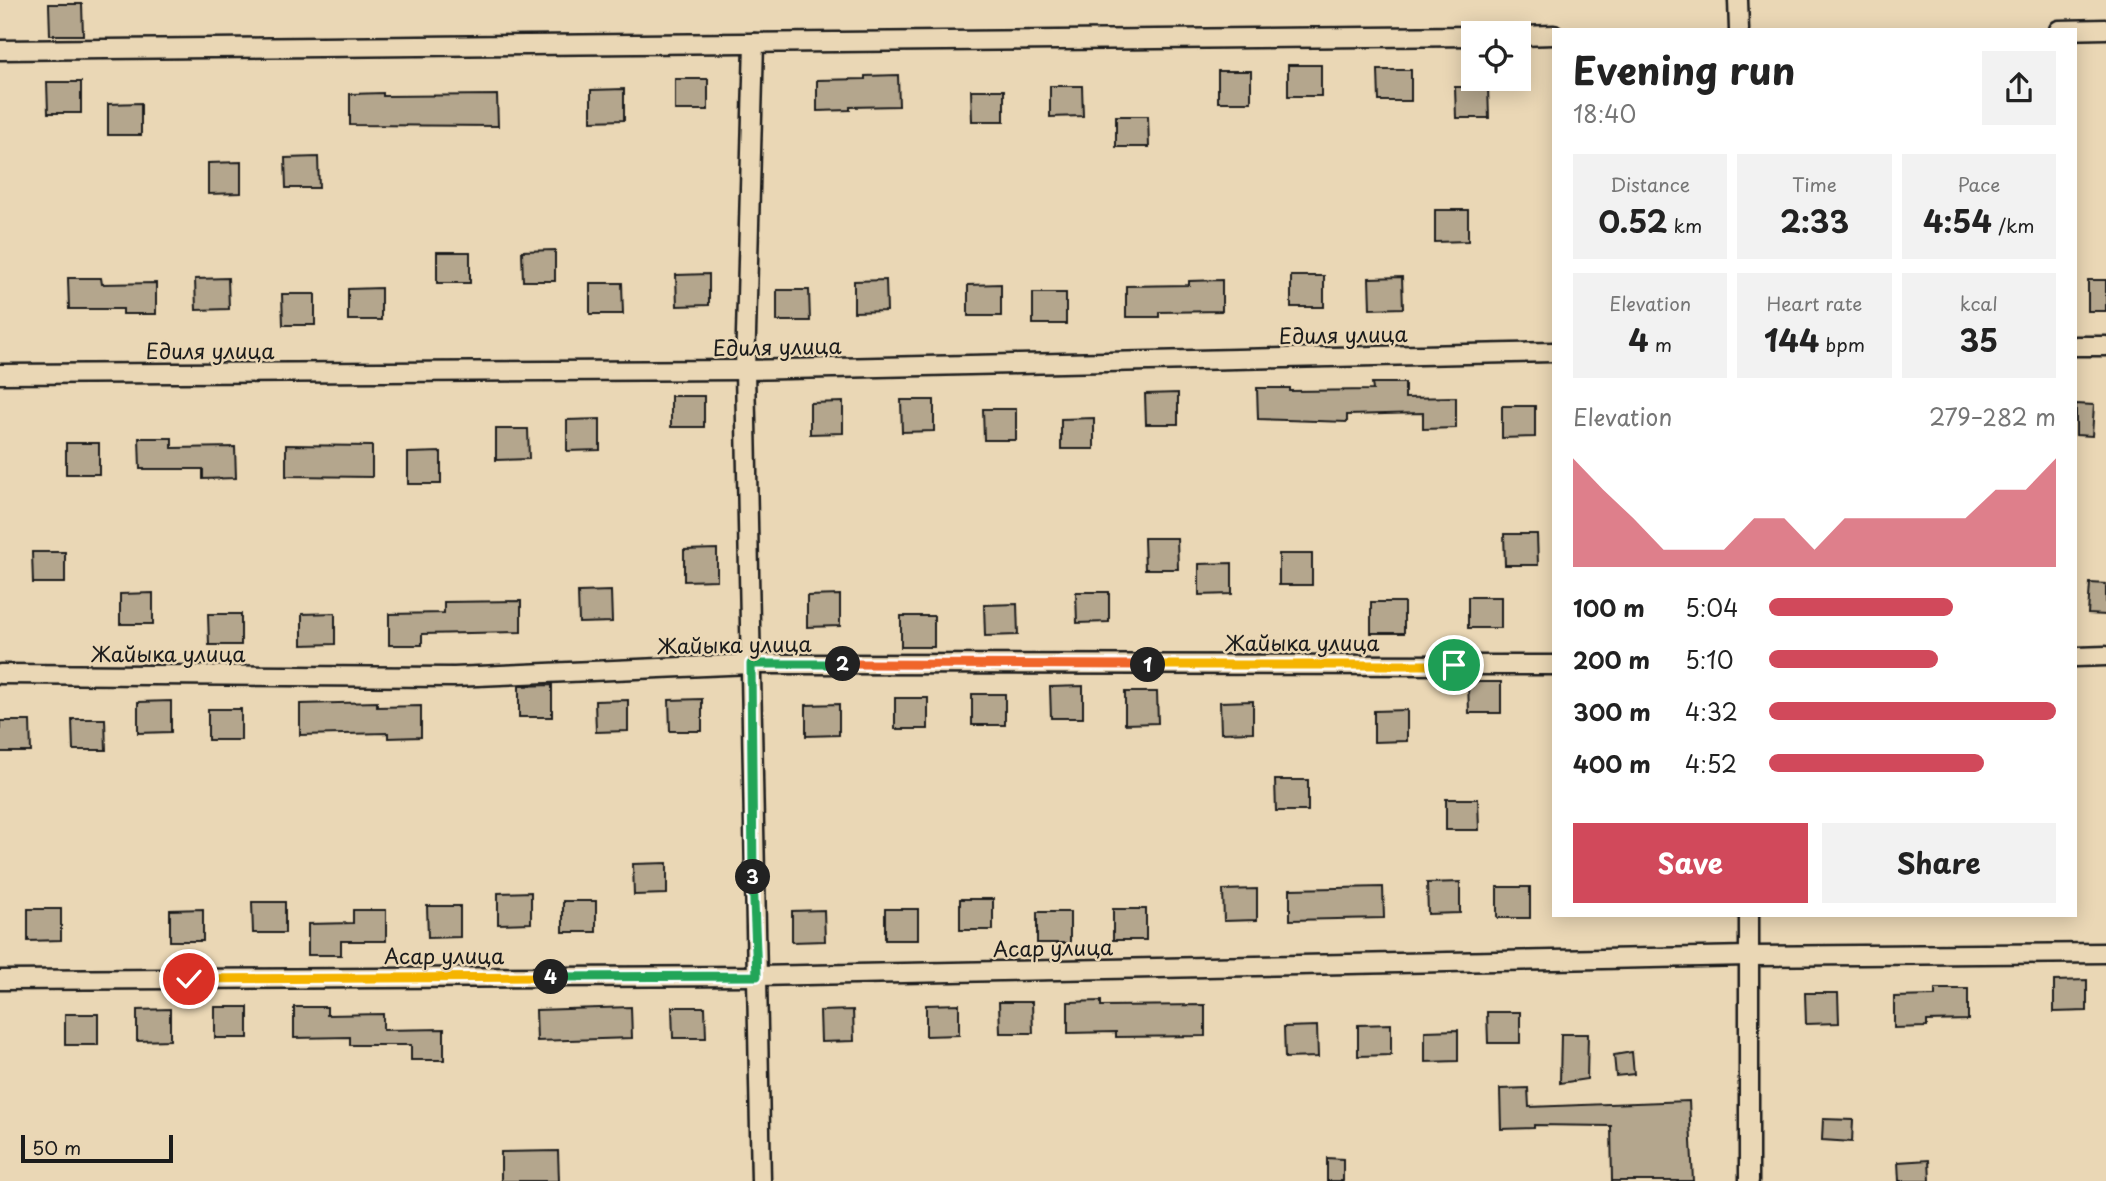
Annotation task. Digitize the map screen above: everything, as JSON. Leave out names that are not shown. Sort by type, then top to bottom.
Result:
[{"type":"street","points":[[1738,0],[1739,28]]},
{"type":"street","points":[[2077,30],[2106,29]]},
{"type":"street","points":[[1531,36],[1552,35]]},
{"type":"street","points":[[0,50],[1461,36]]},
{"type":"street","points":[[754,43],[745,370],[761,1181]]},
{"type":"street","points":[[2077,346],[2106,346]]},
{"type":"street","name":"Едиля улица","points":[[0,374],[745,370],[1552,352]]},
{"type":"street","points":[[2077,656],[2106,656]]},
{"type":"street","name":"Жайыка улица","points":[[0,674],[454,677],[751,664],[1552,665]]},
{"type":"street","points":[[1749,917],[1749,1181]]},
{"type":"street","name":"Асар улица","points":[[0,980],[757,976],[1749,956],[2106,953]]},
{"type":"building","points":[[49,4],[82,4],[83,35],[50,35]]},
{"type":"building","points":[[1288,65],[1321,65],[1321,96],[1288,96]]},
{"type":"building","points":[[1378,70],[1411,70],[1411,101],[1379,101]]},
{"type":"building","points":[[1218,71],[1251,71],[1251,102],[1218,102]]},
{"type":"building","points":[[898,75],[899,106],[817,111],[817,80]]},
{"type":"building","points":[[675,79],[708,79],[708,110],[675,110]]},
{"type":"building","points":[[47,82],[81,82],[81,113],[48,113]]},
{"type":"building","points":[[1050,86],[1082,86],[1083,116],[1050,117]]},
{"type":"building","points":[[1455,87],[1461,87],[1461,91],[1488,91],[1489,118],[1456,118]]},
{"type":"building","points":[[624,89],[624,120],[591,121],[591,90]]},
{"type":"building","points":[[971,90],[1004,90],[1004,121],[972,121]]},
{"type":"building","points":[[383,93],[383,96],[497,95],[498,126],[350,125],[350,94]]},
{"type":"building","points":[[141,103],[141,135],[108,135],[108,104]]},
{"type":"building","points":[[1116,116],[1148,116],[1149,147],[1116,147]]},
{"type":"building","points":[[318,157],[319,188],[286,188],[285,158]]},
{"type":"building","points":[[241,162],[241,193],[208,194],[208,163]]},
{"type":"building","points":[[1435,210],[1468,210],[1468,241],[1435,242]]},
{"type":"building","points":[[555,250],[555,281],[523,281],[522,251]]},
{"type":"building","points":[[437,252],[470,252],[470,283],[437,283]]},
{"type":"building","points":[[709,274],[709,305],[677,306],[676,275]]},
{"type":"building","points":[[1291,276],[1324,276],[1324,307],[1291,307]]},
{"type":"building","points":[[1402,277],[1403,308],[1370,309],[1369,278]]},
{"type":"building","points":[[68,278],[101,278],[102,284],[156,283],[156,314],[123,314],[123,309],[69,309]]},
{"type":"building","points":[[228,278],[229,309],[196,310],[195,279]]},
{"type":"building","points":[[886,280],[887,311],[854,312],[854,281]]},
{"type":"building","points":[[1222,280],[1222,311],[1159,312],[1159,317],[1126,317],[1126,286],[1189,285],[1189,281]]},
{"type":"building","points":[[2088,280],[2106,280],[2106,311],[2088,311]]},
{"type":"building","points":[[590,283],[622,283],[623,314],[590,314]]},
{"type":"building","points":[[1001,284],[1001,316],[968,316],[968,285]]},
{"type":"building","points":[[381,288],[381,320],[348,320],[348,289]]},
{"type":"building","points":[[777,290],[809,290],[810,321],[777,321]]},
{"type":"building","points":[[1033,293],[1066,293],[1066,324],[1033,324]]},
{"type":"building","points":[[282,294],[315,294],[315,325],[283,325]]},
{"type":"building","points":[[1372,383],[1405,383],[1405,398],[1456,397],[1456,428],[1423,429],[1423,413],[1347,415],[1347,422],[1258,419],[1257,388],[1290,388],[1290,391],[1373,390]]},
{"type":"building","points":[[1178,393],[1178,424],[1146,424],[1145,394]]},
{"type":"building","points":[[671,396],[704,396],[704,427],[671,427]]},
{"type":"building","points":[[901,400],[934,400],[934,431],[902,432]]},
{"type":"building","points":[[843,402],[843,433],[810,434],[810,403]]},
{"type":"building","points":[[2077,404],[2094,405],[2092,436],[2077,435]]},
{"type":"building","points":[[1502,406],[1535,406],[1535,437],[1502,438]]},
{"type":"building","points":[[983,409],[1016,409],[1016,440],[984,440]]},
{"type":"building","points":[[1094,418],[1094,449],[1061,449],[1061,419]]},
{"type":"building","points":[[600,419],[600,450],[567,451],[567,420]]},
{"type":"building","points":[[496,429],[528,429],[529,459],[496,460]]},
{"type":"building","points":[[139,438],[172,438],[172,448],[235,447],[236,478],[203,479],[203,469],[140,469]]},
{"type":"building","points":[[66,443],[99,443],[99,474],[66,474]]},
{"type":"building","points":[[286,445],[372,446],[372,477],[286,476]]},
{"type":"building","points":[[441,452],[441,484],[408,484],[408,453]]},
{"type":"building","points":[[1504,534],[1537,534],[1538,565],[1505,565]]},
{"type":"building","points":[[1144,538],[1177,538],[1178,569],[1145,569]]},
{"type":"building","points":[[717,549],[717,580],[684,581],[684,550]]},
{"type":"building","points":[[32,552],[65,552],[65,583],[33,583]]},
{"type":"building","points":[[1279,554],[1312,554],[1312,585],[1279,585]]},
{"type":"building","points":[[1232,563],[1232,594],[1199,595],[1199,564]]},
{"type":"building","points":[[2090,583],[2106,584],[2106,615],[2088,614]]},
{"type":"building","points":[[611,591],[612,622],[579,623],[578,592]]},
{"type":"building","points":[[1076,592],[1109,592],[1109,622],[1077,623]]},
{"type":"building","points":[[153,593],[153,624],[120,624],[120,594]]},
{"type":"building","points":[[840,595],[840,626],[807,627],[807,596]]},
{"type":"building","points":[[1468,597],[1501,597],[1501,628],[1468,628]]},
{"type":"building","points":[[521,601],[521,632],[422,634],[422,645],[389,645],[389,614],[444,613],[444,602]]},
{"type":"building","points":[[1371,602],[1404,602],[1404,633],[1371,633]]},
{"type":"building","points":[[1017,604],[1018,635],[985,636],[984,605]]},
{"type":"building","points":[[335,613],[335,644],[302,645],[302,614]]},
{"type":"building","points":[[208,614],[241,614],[241,645],[209,645]]},
{"type":"building","points":[[901,616],[934,616],[934,647],[901,647]]},
{"type":"building","points":[[1468,682],[1501,682],[1501,713],[1469,713]]},
{"type":"building","points":[[552,685],[552,717],[519,717],[519,686]]},
{"type":"building","points":[[1083,686],[1083,718],[1051,718],[1050,687]]},
{"type":"building","points":[[1125,692],[1157,692],[1158,723],[1125,724]]},
{"type":"building","points":[[972,694],[1005,694],[1005,725],[972,725]]},
{"type":"building","points":[[895,698],[928,698],[928,729],[895,729]]},
{"type":"building","points":[[702,699],[702,731],[670,731],[669,700]]},
{"type":"building","points":[[628,700],[628,731],[596,732],[595,701]]},
{"type":"building","points":[[171,701],[171,732],[138,733],[138,702]]},
{"type":"building","points":[[1253,701],[1253,732],[1221,733],[1220,702]]},
{"type":"building","points":[[377,702],[377,707],[421,706],[421,737],[388,738],[388,733],[300,735],[300,704]]},
{"type":"building","points":[[839,704],[839,735],[806,736],[806,705]]},
{"type":"building","points":[[208,709],[241,709],[241,740],[208,740]]},
{"type":"building","points":[[1407,710],[1407,741],[1374,742],[1374,711]]},
{"type":"building","points":[[72,719],[105,719],[106,750],[73,750]]},
{"type":"building","points":[[0,721],[30,721],[31,752],[0,752]]},
{"type":"building","points":[[1275,780],[1308,780],[1308,811],[1276,811]]},
{"type":"building","points":[[1446,799],[1478,799],[1479,830],[1446,830]]},
{"type":"building","points":[[667,863],[667,894],[634,895],[633,864]]},
{"type":"building","points":[[1460,882],[1460,913],[1428,914],[1427,883]]},
{"type":"building","points":[[1383,887],[1384,918],[1290,920],[1290,889]]},
{"type":"building","points":[[1497,887],[1530,887],[1530,918],[1497,918]]},
{"type":"building","points":[[1257,889],[1257,920],[1224,921],[1223,890]]},
{"type":"building","points":[[531,892],[531,923],[498,924],[498,893]]},
{"type":"building","points":[[960,899],[993,899],[993,930],[960,930]]},
{"type":"building","points":[[563,901],[596,901],[596,932],[563,932]]},
{"type":"building","points":[[252,902],[285,902],[285,933],[253,933]]},
{"type":"building","points":[[427,906],[460,906],[460,937],[428,938]]},
{"type":"building","points":[[28,909],[61,909],[61,940],[28,941]]},
{"type":"building","points":[[203,909],[203,941],[170,941],[170,910]]},
{"type":"building","points":[[885,909],[918,909],[918,940],[885,940]]},
{"type":"building","points":[[1113,909],[1146,909],[1146,940],[1113,940]]},
{"type":"building","points":[[353,910],[386,910],[386,941],[341,941],[341,955],[308,955],[308,924],[353,923]]},
{"type":"building","points":[[824,910],[825,941],[792,942],[792,911]]},
{"type":"building","points":[[1037,912],[1070,912],[1070,943],[1037,943]]},
{"type":"building","points":[[2087,980],[2087,1011],[2054,1012],[2054,981]]},
{"type":"building","points":[[1935,989],[1968,989],[1968,1020],[1927,1021],[1927,1027],[1894,1028],[1894,997],[1935,996]]},
{"type":"building","points":[[1805,993],[1838,993],[1839,1023],[1806,1024]]},
{"type":"building","points":[[1101,1001],[1101,1006],[1205,1005],[1205,1036],[1116,1037],[1116,1032],[1068,1033],[1068,1002]]},
{"type":"building","points":[[999,1002],[1032,1002],[1033,1033],[1000,1033]]},
{"type":"building","points":[[959,1004],[959,1035],[926,1036],[926,1005]]},
{"type":"building","points":[[215,1007],[248,1007],[248,1038],[215,1038]]},
{"type":"building","points":[[294,1007],[327,1007],[327,1015],[383,1014],[383,1030],[444,1029],[444,1060],[411,1060],[411,1045],[350,1045],[350,1037],[294,1038]]},
{"type":"building","points":[[631,1007],[632,1038],[537,1041],[536,1010]]},
{"type":"building","points":[[672,1007],[705,1007],[706,1038],[673,1038]]},
{"type":"building","points":[[170,1009],[170,1040],[137,1041],[137,1010]]},
{"type":"building","points":[[853,1010],[854,1041],[821,1042],[820,1011]]},
{"type":"building","points":[[1487,1012],[1520,1012],[1520,1043],[1488,1043]]},
{"type":"building","points":[[65,1014],[98,1014],[98,1045],[65,1045]]},
{"type":"building","points":[[1391,1024],[1391,1055],[1358,1056],[1358,1025]]},
{"type":"building","points":[[1317,1026],[1318,1057],[1285,1058],[1284,1027]]},
{"type":"building","points":[[1458,1030],[1458,1061],[1425,1062],[1425,1031]]},
{"type":"building","points":[[1561,1034],[1588,1034],[1587,1079],[1560,1083]]},
{"type":"building","points":[[1632,1052],[1634,1074],[1616,1076],[1614,1055]]},
{"type":"building","points":[[1528,1088],[1529,1107],[1689,1101],[1693,1181],[1612,1181],[1611,1126],[1534,1125],[1534,1128],[1501,1129],[1500,1089]]},
{"type":"building","points":[[1823,1119],[1853,1120],[1852,1142],[1822,1140]]},
{"type":"building","points":[[558,1151],[559,1181],[501,1181],[501,1152]]},
{"type":"building","points":[[1327,1158],[1343,1159],[1343,1181],[1327,1181]]},
{"type":"building","points":[[1929,1160],[1930,1181],[1899,1181],[1898,1162]]},
{"type":"route","points":[[189,979],[757,976],[753,893],[751,664],[1454,665]]}]
